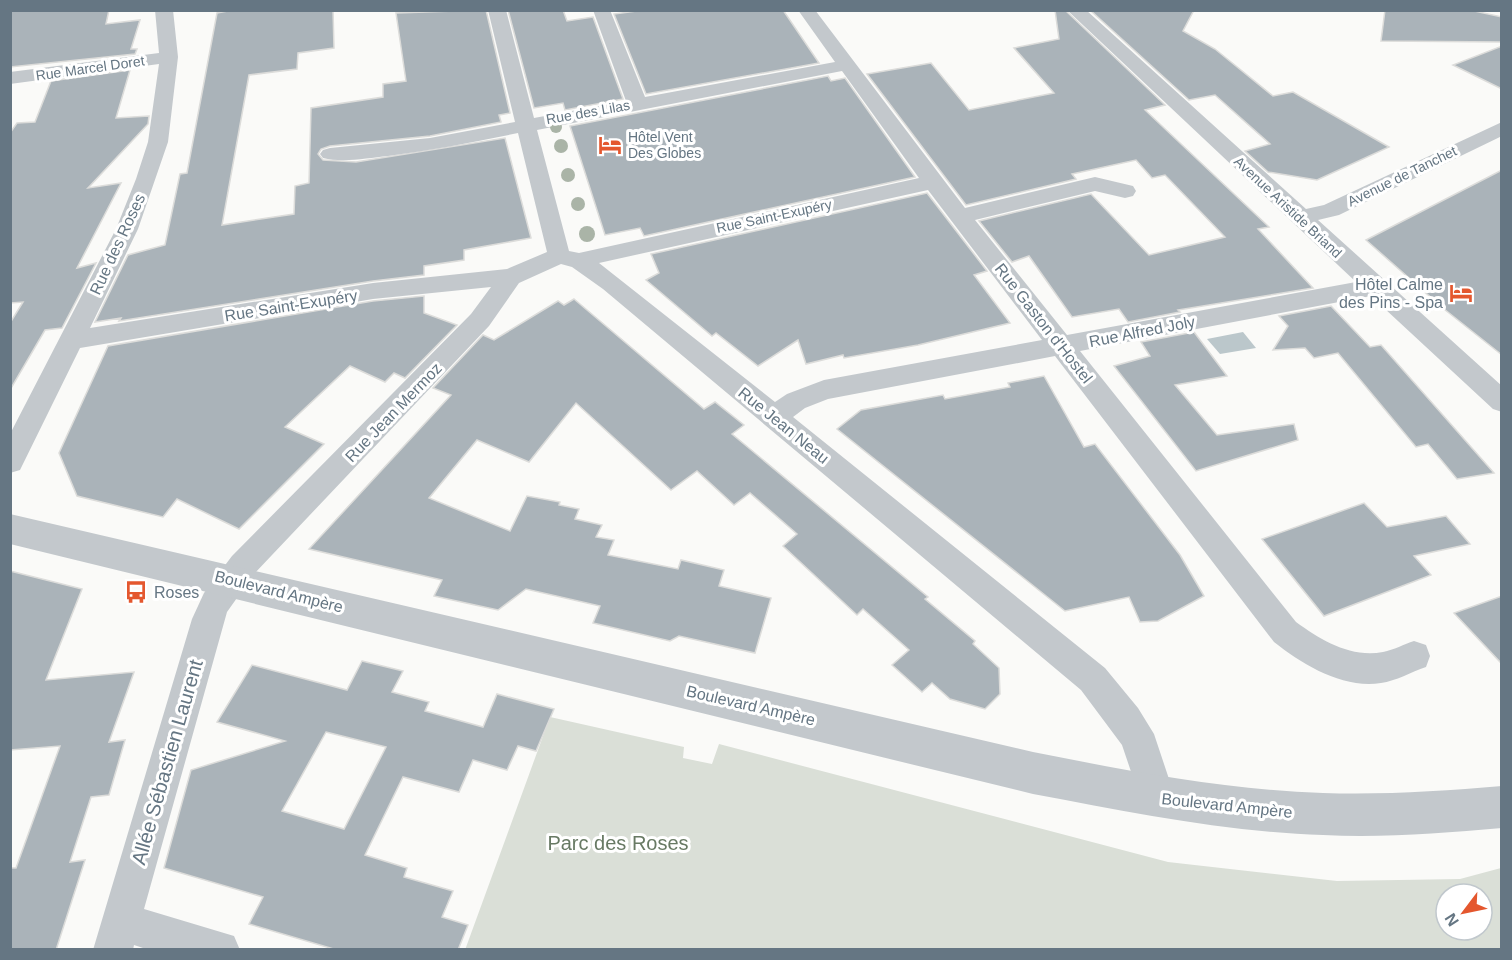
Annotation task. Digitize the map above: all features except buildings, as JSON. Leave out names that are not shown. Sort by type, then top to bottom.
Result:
[{"type":"street","name":"Rue des Roses","points":[[10,462],[127,229],[147,179],[158,142],[170,57],[164,10]]},
{"type":"street","points":[[497,10],[526,124],[570,258],[511,277]]},
{"type":"street","points":[[601,10],[637,104]]},
{"type":"street","name":"Rue Gaston d'Hostel","points":[[806,10],[933,182],[962,216],[1285,632],[1317,654],[1344,664],[1379,668],[1414,656]]},
{"type":"street","name":"Avenue Aristide Briand","points":[[1075,10],[1299,219],[1502,402]]},
{"type":"street","name":"Rue Marcel Doret","points":[[17,77],[170,57]]},
{"type":"street","name":"Rue des Lilas","points":[[330,153],[369,152],[430,144],[846,65]]},
{"type":"street","points":[[10,95],[17,77]]},
{"type":"street","name":"Avenue de Tanchet","points":[[1299,219],[1331,210],[1502,128]]},
{"type":"street","name":"Rue Saint-Exupéry","points":[[570,258],[933,182]]},
{"type":"street","points":[[962,216],[1095,184],[1125,191]]},
{"type":"street","name":"Rue Jean Neau","points":[[570,258],[611,283],[1093,679],[1121,711],[1146,752],[1158,797]]},
{"type":"street","name":"Rue Saint-Exupéry","points":[[72,340],[373,291],[511,277]]},
{"type":"street","name":"Rue Jean Mermoz","points":[[232,580],[480,320],[511,277]]},
{"type":"street","name":"Rue Alfred Joly","points":[[774,417],[796,401],[824,390],[1375,287]]},
{"type":"street","name":"Boulevard Ampère","points":[[10,528],[1022,770],[1158,797],[1265,811],[1331,814],[1407,814],[1502,807]]},
{"type":"street","name":"Allée Sébastien Laurent","points":[[117,936],[208,620],[232,580]]},
{"type":"street","points":[[117,936],[220,950]]},
{"type":"green space","name":"Parc des Roses","points":[[550,717],[684,747],[683,758],[712,764],[719,744],[1168,862],[1337,881],[1460,879],[1501,868],[1501,949],[465,950]]},
{"type":"shaded area","points":[[1243,332],[1256,348],[1220,354],[1207,339]]},
{"type":"place","name":"Hôtel Vent Des Globes","points":[[610,145]]},
{"type":"place","name":"Hôtel Calme des Pins - Spa","points":[[1461,293]]},
{"type":"place","name":"Roses","points":[[136,592]]}]
